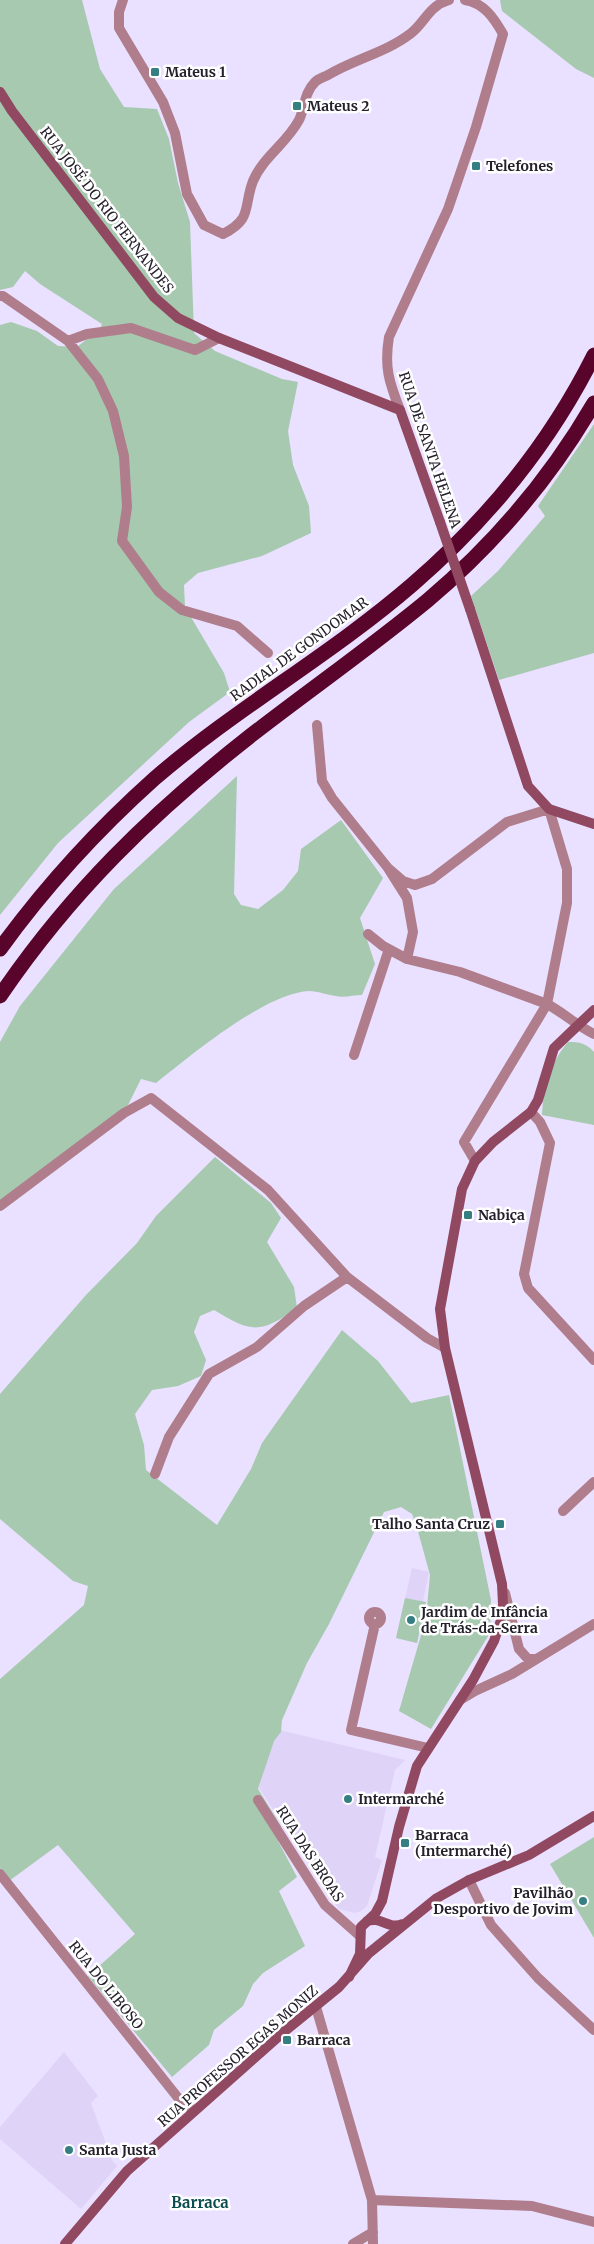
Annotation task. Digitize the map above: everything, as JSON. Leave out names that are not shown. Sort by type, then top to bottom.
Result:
[{"type":"highway","name":"RADIAL DE GONDOMAR","points":[[0,949],[43,892],[76,855],[155,779],[218,729],[346,636],[412,585],[471,530],[521,471],[560,417],[594,355]]},
{"type":"highway","points":[[0,996],[58,917],[132,837],[250,736],[360,654],[429,599],[482,550],[539,486],[579,429],[594,403]]},
{"type":"main road","name":"RUA JOSÉ DO RIO FERNANDES","points":[[0,92],[154,297],[178,318],[219,338],[400,410]]},
{"type":"main road","name":"RUA DE SANTA HELENA","points":[[400,410],[470,608],[528,786],[549,808]]},
{"type":"main road","points":[[549,808],[594,824]]},
{"type":"main road","points":[[382,1901],[375,1914],[361,1927],[360,1936],[365,1944],[382,1944],[388,1932],[381,1917],[382,1901],[411,1782],[417,1766],[485,1660],[499,1627],[504,1604],[502,1584],[445,1348],[440,1309],[462,1189],[475,1161],[493,1142],[531,1112],[538,1100],[554,1048],[576,1025],[594,1010]]},
{"type":"main road","name":"RUA PROFESSOR EGAS MONIZ","points":[[66,2244],[127,2171],[286,2030],[349,1978],[365,1958],[437,1898],[469,1880],[529,1855],[594,1816]]},
{"type":"main road","points":[[367,1921],[376,1919],[384,1924],[394,1926],[408,1922]]},
{"type":"main road","name":"RUA PROFESSOR EGAS MONIZ","points":[[349,1978],[360,1954],[360,1936]]},
{"type":"street","points":[[123,0],[119,12],[119,28],[163,102],[175,133],[187,194],[204,225],[223,234],[238,226],[248,207],[253,181],[266,160],[286,140],[300,119],[303,102],[315,82],[344,65],[384,50],[411,34],[438,3],[449,0]]},
{"type":"street","name":"RUA DE SANTA HELENA","points":[[400,410],[390,384],[385,358],[389,337],[448,209],[479,119],[503,34],[493,16],[474,2],[465,0]]},
{"type":"street","points":[[0,296],[68,341],[98,379],[113,411],[124,456],[127,507],[122,541],[159,592],[182,610],[237,626],[268,653]]},
{"type":"street","points":[[68,341],[87,334],[132,328],[195,350],[219,338]]},
{"type":"street","points":[[317,725],[322,781],[332,798],[388,868],[407,898],[413,932],[407,959]]},
{"type":"street","points":[[388,868],[403,880],[415,885],[432,879],[507,822],[549,808],[568,869],[567,903],[548,1004],[464,1142],[475,1161]]},
{"type":"street","points":[[368,934],[407,959],[460,972],[548,1004],[560,1011],[576,1025],[594,1034]]},
{"type":"street","points":[[354,1055],[389,949]]},
{"type":"street","points":[[0,1206],[124,1113],[150,1098],[268,1190],[347,1277],[427,1338],[445,1348]]},
{"type":"street","points":[[531,1112],[540,1122],[550,1143],[524,1274],[528,1288],[594,1360]]},
{"type":"street","points":[[155,1474],[168,1438],[209,1374],[257,1347],[304,1306],[347,1277]]},
{"type":"street","points":[[563,1511],[594,1482]]},
{"type":"street","points":[[502,1584],[523,1656],[533,1660],[542,1656]]},
{"type":"street","points":[[375,1624],[351,1730],[428,1748]]},
{"type":"street","points":[[457,1703],[475,1690],[512,1674],[594,1624]]},
{"type":"street","points":[[499,1627],[506,1625],[511,1628],[516,1636]]},
{"type":"street","name":"RUA DAS BROAS","points":[[258,1800],[324,1906],[360,1936]]},
{"type":"street","name":"RUA DO LIBOSO","points":[[0,1874],[179,2099],[194,2111]]},
{"type":"street","points":[[469,1880],[492,1925],[538,1978],[594,2030]]},
{"type":"street","name":"RUA DAS BROAS","points":[[342,1922],[358,1923],[367,1921]]},
{"type":"street","points":[[316,2007],[372,2200],[373,2244]]},
{"type":"street","points":[[372,2200],[532,2206],[594,2222]]},
{"type":"street","points":[[353,2244],[373,2232]]},
{"type":"shaded area","name":"Jardim de Infância de Trás-da-Serra","points":[[412,1568],[429,1572],[423,1601],[426,1602],[417,1643],[396,1638]]},
{"type":"shaded area","points":[[275,1729],[405,1760],[395,1770],[375,1857],[382,1860],[367,1906],[361,1911],[355,1913],[339,1909],[259,1788]]},
{"type":"shaded area","points":[[64,2052],[98,2096],[91,2103],[112,2160],[117,2166],[81,2209],[0,2139],[0,2127]]},
{"type":"green space","points":[[0,0],[82,0],[100,69],[124,107],[157,109],[169,139],[178,183],[190,222],[194,333],[215,351],[282,379],[298,382],[288,431],[293,465],[309,506],[311,533],[262,556],[198,573],[184,585],[185,607],[224,673],[230,692],[189,722],[58,843],[0,915],[0,325],[11,322],[37,331],[58,346],[77,347],[100,329],[102,324],[40,284],[25,271],[13,287],[0,290]]},
{"type":"green space","points":[[500,0],[594,0],[594,78],[576,69],[502,11]]},
{"type":"green space","points":[[594,424],[594,653],[499,680],[471,596],[498,571],[545,516],[538,506]]},
{"type":"green space","points":[[237,776],[234,894],[241,905],[258,909],[283,890],[298,871],[301,849],[341,820],[383,878],[360,918],[375,964],[362,995],[339,997],[309,991],[291,994],[271,1002],[250,1014],[156,1083],[141,1079],[128,1105],[0,1205],[0,1042],[20,1006],[114,889]]},
{"type":"green space","points":[[568,1042],[582,1044],[594,1052],[594,1125],[542,1115],[544,1094],[552,1067]]},
{"type":"green space","points":[[215,1157],[271,1203],[281,1218],[267,1242],[294,1287],[297,1308],[274,1323],[256,1327],[238,1323],[214,1310],[200,1316],[194,1332],[206,1360],[201,1376],[178,1386],[152,1390],[135,1414],[144,1445],[146,1470],[217,1525],[251,1469],[262,1443],[342,1330],[378,1361],[411,1403],[449,1395],[491,1600],[490,1633],[431,1729],[399,1711],[426,1618],[430,1575],[412,1514],[401,1507],[384,1512],[329,1624],[307,1663],[282,1720],[281,1732],[274,1741],[258,1789],[281,1826],[278,1841],[297,1877],[279,1891],[305,1946],[263,1973],[253,1984],[243,2006],[214,2030],[209,2045],[172,2077],[88,1976],[135,1934],[58,1845],[9,1881],[0,1868],[0,1679],[84,1605],[88,1586],[73,1581],[0,1519],[0,1394],[86,1295],[137,1243],[156,1216]]},
{"type":"green space","name":"Jardim de Infância de Trás-da-Serra","points":[[405,1598],[426,1602],[417,1643],[396,1638]]},
{"type":"green space","name":"Pavilhão Desportivo de Jovim","points":[[594,1837],[594,1938],[550,1864]]},
{"type":"place","name":"Mateus 1","points":[[155,72]]},
{"type":"place","name":"Mateus 2","points":[[297,106]]},
{"type":"place","name":"Telefones","points":[[476,166]]},
{"type":"place","name":"Nabiça","points":[[468,1215]]},
{"type":"place","name":"Talho Santa Cruz","points":[[500,1524]]},
{"type":"place","name":"Jardim de Infância de Trás-da-Serra","points":[[411,1620]]},
{"type":"place","name":"Intermarché","points":[[348,1799]]},
{"type":"place","name":"Barraca (Intermarché)","points":[[405,1843]]},
{"type":"place","name":"Pavilhão Desportivo de Jovim","points":[[583,1901]]},
{"type":"place","name":"Barraca","points":[[287,2040]]},
{"type":"place","name":"Santa Justa","points":[[69,2150]]},
{"type":"district","name":"Barraca","points":[[200,2203]]}]
